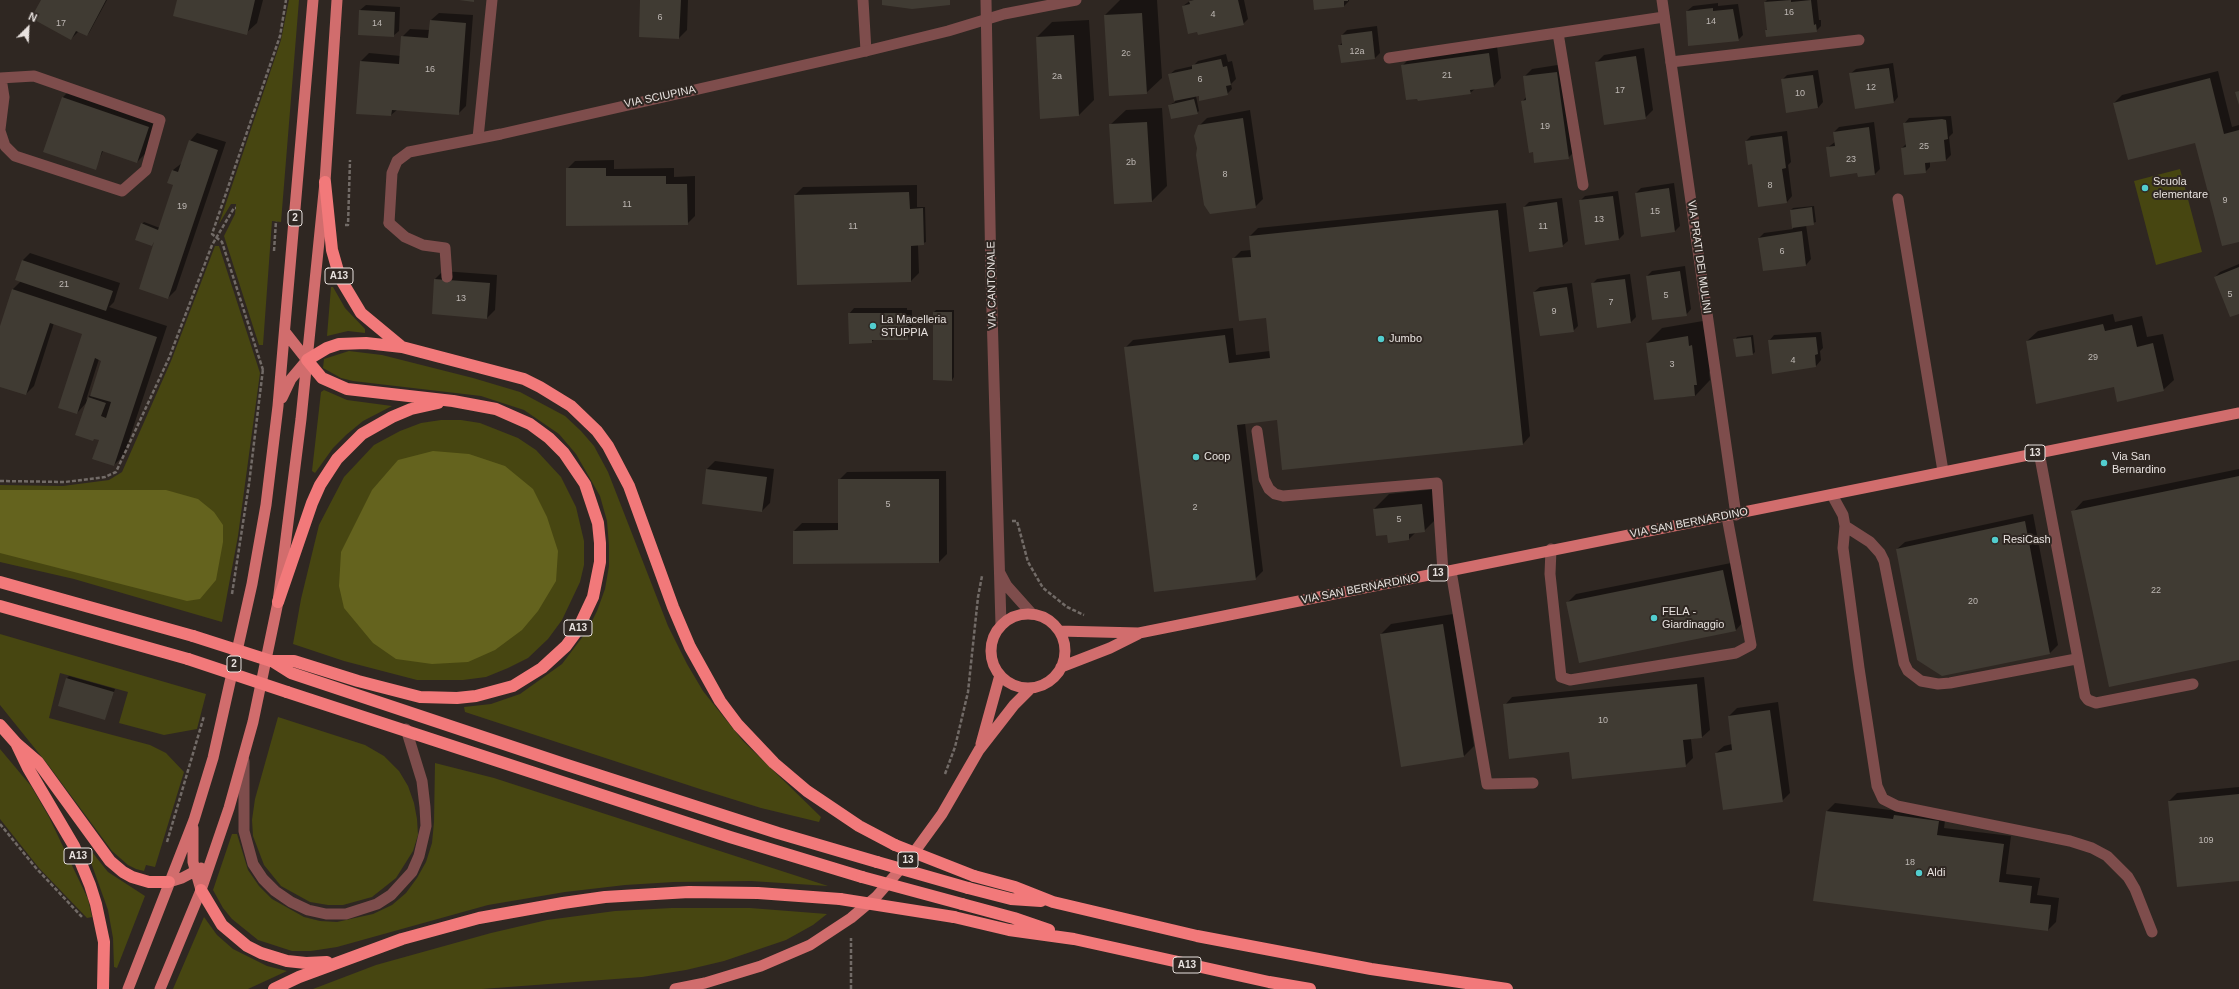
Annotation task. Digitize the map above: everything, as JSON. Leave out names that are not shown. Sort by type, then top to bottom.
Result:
[{"type":"highway","name":"A13","points":[[325,182],[332,250],[340,278],[362,312],[402,347]]},
{"type":"highway","name":"A13","points":[[271,661],[294,661],[398,692],[420,697],[457,698],[496,692],[528,678],[554,658],[577,631],[593,597],[600,562],[598,522],[585,484],[564,453],[549,438],[530,424],[496,409],[453,401],[347,389],[322,378],[307,360],[327,348],[351,342],[402,347],[524,379],[556,396],[585,418],[597,431],[619,465],[687,640],[720,701],[754,744],[807,791],[859,826],[895,845],[974,876],[1015,887],[1052,902],[1197,936],[1281,952],[1507,989]]},
{"type":"highway","name":"A13","points":[[278,602],[312,503],[320,485],[337,459],[362,434],[392,417],[430,404],[453,401]]},
{"type":"highway","name":"A13","points":[[0,582],[193,636],[271,661],[291,673],[564,764],[778,833],[1011,899],[1052,902]]},
{"type":"highway","name":"A13","points":[[0,606],[188,659],[406,729],[700,828],[862,877],[1014,918],[1074,939]]},
{"type":"highway","name":"A13","points":[[0,725],[16,743],[38,762],[110,861],[122,872],[141,880],[169,882]]},
{"type":"highway","name":"A13","points":[[16,743],[28,768],[74,846],[96,904],[104,942],[103,989]]},
{"type":"highway","name":"A13","points":[[201,890],[222,925],[236,939],[261,953],[274,958],[306,963],[346,959]]},
{"type":"highway","name":"A13","points":[[274,989],[346,959],[402,939],[479,918],[604,897],[646,894],[724,892],[796,894],[840,899],[954,917],[1009,930],[1074,939],[1254,979],[1310,989]]},
{"type":"main road","name":"2","points":[[128,989],[194,820],[213,758],[252,584],[266,505],[278,406],[313,0]]},
{"type":"main road","points":[[160,989],[201,890],[214,854],[244,758],[278,602],[307,360],[325,182],[337,0]]},
{"type":"main road","name":"A13","points":[[278,406],[291,379],[307,360],[285,332]]},
{"type":"main road","name":"VIA SAN BERNARDINO","points":[[1059,631],[1139,633],[1551,550],[1732,516],[1943,471],[2239,413]]},
{"type":"main road","points":[[1032,614],[1047,620],[1059,631],[1064,642],[1064,655],[1061,667],[1054,677],[1043,684],[1031,688],[1020,687],[1009,683],[1000,675],[994,666],[991,656],[991,645],[995,634],[1001,625],[1015,616],[1032,614]]},
{"type":"main road","name":"VIA SAN BERNARDINO","points":[[1061,667],[1110,648],[1139,633]]},
{"type":"main road","name":"13","points":[[979,750],[1000,675]]},
{"type":"main road","name":"13","points":[[675,989],[762,966],[810,945],[851,918],[876,897],[910,858],[942,814],[979,750],[1014,705],[1031,688]]},
{"type":"main road","name":"A13","points":[[194,820],[192,852],[195,872],[201,890]]},
{"type":"main road","name":"A13","points":[[169,882],[195,872],[214,854]]},
{"type":"street","points":[[478,138],[492,0]]},
{"type":"street","points":[[863,0],[866,51]]},
{"type":"street","name":"VIA CANTONALE","points":[[986,0],[1001,625]]},
{"type":"street","name":"VIA SCIUPINA","points":[[447,277],[445,248],[423,245],[405,238],[389,223],[392,173],[397,161],[409,152],[478,138],[866,51],[986,19],[1076,0]]},
{"type":"street","name":"VIA PRATI DEI MULINI","points":[[1551,550],[1550,574],[1561,677],[1570,680],[1736,653],[1752,645],[1732,516],[1662,0]]},
{"type":"street","points":[[1389,58],[1664,17]]},
{"type":"street","points":[[1558,34],[1583,185]]},
{"type":"street","points":[[1671,62],[1859,40]]},
{"type":"street","points":[[34,76],[160,120],[146,170],[122,191],[15,156],[5,146],[0,130],[4,97],[1,78],[34,76]]},
{"type":"street","points":[[1898,199],[1943,471]]},
{"type":"street","points":[[1257,431],[1264,479],[1269,489],[1275,494],[1283,496],[1436,483],[1447,571],[1487,784],[1533,783]]},
{"type":"street","points":[[2039,452],[2076,659],[2085,696],[2088,700],[2096,703],[2193,684]]},
{"type":"street","points":[[1832,495],[1843,514],[1845,526],[1843,548],[1859,668],[1877,786],[1883,799],[1897,806],[2070,841],[2092,848],[2107,856],[2128,877],[2135,889],[2152,932]]},
{"type":"street","points":[[1845,526],[1870,542],[1880,553],[1884,561],[1904,664],[1908,671],[1921,681],[1934,684],[1950,683],[2076,659]]},
{"type":"street","name":"VIA CANTONALE","points":[[999,570],[1007,586],[1032,614]]},
{"type":"street","points":[[244,758],[244,831],[247,847],[253,864],[263,879],[275,892],[291,902],[326,914],[346,914],[377,904],[391,895],[412,872],[419,856],[426,826],[425,808],[422,781],[406,729]]},
{"type":"path","points":[[263,371],[222,242],[212,234],[280,36],[286,0]]},
{"type":"path","points":[[343,224],[348,225],[350,160]]},
{"type":"path","points":[[0,481],[65,482],[105,477],[116,472],[169,358],[217,238],[234,208],[236,208]]},
{"type":"path","points":[[274,258],[276,221]]},
{"type":"path","points":[[232,595],[249,484],[264,363]]},
{"type":"path","points":[[1017,521],[1028,562],[1043,588],[1067,607],[1090,616]]},
{"type":"path","points":[[945,775],[955,746],[968,692],[982,569]]},
{"type":"path","points":[[165,848],[206,712]]},
{"type":"path","points":[[0,824],[36,868],[85,920]]},
{"type":"path","points":[[851,918],[851,989]]},
{"type":"shaded area","points":[[289,0],[299,0],[281,222],[272,221],[263,345],[259,345],[224,236],[235,214],[236,204],[231,204],[219,224],[281,40]]},
{"type":"shaded area","points":[[2180,169],[2202,252],[2156,265],[2134,181]]},
{"type":"shaded area","points":[[215,246],[219,246],[260,373],[238,536],[222,622],[74,579],[0,562],[0,485],[63,486],[109,480],[122,472],[171,361]]},
{"type":"shaded area","points":[[331,287],[333,287],[345,308],[365,329],[365,333],[348,331],[327,336]]},
{"type":"shaded area","points":[[349,351],[382,355],[473,378],[520,392],[565,416],[581,431],[594,446],[608,472],[668,626],[687,664],[703,691],[743,741],[821,817],[819,822],[761,808],[703,790],[465,712],[464,707],[491,704],[520,694],[562,664],[587,631],[597,611],[605,589],[609,566],[607,521],[600,496],[576,454],[559,434],[524,410],[481,396],[353,381],[341,378],[323,368],[324,359]]},
{"type":"shaded area","points":[[324,390],[347,400],[392,406],[363,421],[346,435],[333,448],[315,473],[312,471],[321,392]]},
{"type":"shaded area","points":[[441,420],[461,420],[480,423],[518,438],[536,450],[561,477],[576,507],[584,541],[584,565],[580,582],[562,620],[548,639],[528,658],[486,677],[463,680],[417,680],[344,661],[293,644],[301,599],[319,525],[344,477],[374,445],[400,431],[421,423]]},
{"type":"shaded area","points":[[433,451],[469,454],[505,466],[533,489],[547,517],[558,551],[556,581],[538,611],[522,630],[495,650],[468,662],[432,664],[396,659],[373,643],[344,608],[339,586],[341,552],[372,490],[398,460]]},
{"type":"shaded area","points":[[0,490],[166,490],[198,499],[214,512],[223,525],[223,542],[216,580],[200,599],[187,601],[0,553]]},
{"type":"shaded area","points":[[0,634],[206,694],[197,729],[164,735],[119,723],[128,692],[60,673],[49,718],[150,745],[166,753],[184,772],[155,867],[146,865],[144,871],[136,869],[128,865],[112,851],[49,766],[0,705]]},
{"type":"shaded area","points":[[278,717],[365,745],[384,756],[399,771],[408,786],[414,803],[417,819],[418,835],[413,851],[396,878],[372,897],[343,905],[328,905],[310,902],[281,886],[264,865],[253,836],[252,820],[255,799]]},
{"type":"shaded area","points":[[0,749],[31,786],[49,817],[88,899],[92,917],[87,918],[39,868],[0,819]]},
{"type":"shaded area","points":[[435,763],[494,778],[828,886],[751,881],[674,882],[625,885],[565,892],[488,905],[337,947],[311,951],[292,951],[258,940],[232,919],[223,908],[213,890],[232,834],[237,834],[248,870],[259,886],[272,899],[304,917],[320,921],[337,922],[373,914],[392,905],[406,893],[417,878],[426,862],[432,843],[434,822]]},
{"type":"shaded area","points":[[92,852],[108,872],[145,896],[117,968],[114,967],[113,938],[108,910],[88,854]]},
{"type":"shaded area","points":[[672,908],[750,908],[827,914],[813,925],[786,940],[724,961],[686,970],[642,977],[482,989],[313,989],[376,965],[491,933],[547,920],[615,911]]},
{"type":"shaded area","points":[[204,917],[217,935],[233,949],[267,966],[287,971],[248,989],[173,989]]},
{"type":"building","points":[[41,0],[106,0],[87,36],[76,31],[71,40],[31,18]]},
{"type":"building","points":[[177,0],[255,0],[247,35],[173,16]]},
{"type":"building","points":[[459,0],[474,0],[474,2]]},
{"type":"building","points":[[640,0],[681,0],[679,39],[639,37]]},
{"type":"building","points":[[882,0],[950,0],[950,5],[912,9],[882,5]]},
{"type":"building","points":[[1238,0],[1244,25],[1198,35],[1197,32],[1188,34],[1182,6],[1190,4],[1189,1]]},
{"type":"building","points":[[1313,0],[1348,1],[1344,1],[1344,7],[1314,10]]},
{"type":"building","points":[[1791,0],[1791,2],[1811,0],[1814,25],[1816,24],[1817,32],[1766,37],[1765,30],[1767,30],[1764,2]]},
{"type":"building","points":[[1713,8],[1713,11],[1733,9],[1739,41],[1688,46],[1686,11]]},
{"type":"building","points":[[359,10],[395,12],[394,37],[358,35]]},
{"type":"building","points":[[1142,13],[1147,94],[1109,96],[1104,15]]},
{"type":"building","points":[[430,20],[466,23],[459,115],[392,110],[391,116],[356,114],[360,61],[399,64],[401,36],[428,38]]},
{"type":"building","points":[[1372,31],[1375,59],[1341,63],[1338,45],[1342,45],[1341,35]]},
{"type":"building","points":[[1074,35],[1079,116],[1040,119],[1036,37]]},
{"type":"building","points":[[1489,53],[1494,87],[1470,90],[1471,94],[1418,101],[1417,99],[1406,100],[1401,65]]},
{"type":"building","points":[[1636,56],[1646,119],[1604,125],[1595,62]]},
{"type":"building","points":[[1221,59],[1223,67],[1227,66],[1231,85],[1226,86],[1228,95],[1199,101],[1199,96],[1174,101],[1168,74],[1192,69],[1192,65]]},
{"type":"building","points":[[1889,68],[1894,103],[1855,109],[1849,73]]},
{"type":"building","points":[[1557,72],[1569,159],[1534,163],[1533,152],[1529,153],[1521,101],[1526,100],[1523,76]]},
{"type":"building","points":[[1813,75],[1818,108],[1786,113],[1781,79]]},
{"type":"building","name":"Scuola elementare","points":[[2210,78],[2224,134],[2239,130],[2239,242],[2222,246],[2195,143],[2128,160],[2113,103]]},
{"type":"building","points":[[2239,91],[2239,105],[2235,92]]},
{"type":"building","points":[[62,97],[149,127],[137,163],[102,151],[96,170],[43,152]]},
{"type":"building","points":[[1194,99],[1198,114],[1171,119],[1168,105]]},
{"type":"building","points":[[1243,118],[1256,208],[1210,214],[1204,205],[1196,155],[1197,148],[1194,136],[1198,125]]},
{"type":"building","points":[[1942,119],[1946,120],[1948,139],[1944,140],[1946,161],[1925,163],[1926,173],[1904,175],[1901,148],[1906,147],[1903,123]]},
{"type":"building","points":[[1147,122],[1152,202],[1114,204],[1109,124]]},
{"type":"building","points":[[1869,127],[1875,175],[1858,177],[1857,173],[1830,177],[1826,147],[1835,146],[1833,132]]},
{"type":"building","points":[[1782,136],[1786,168],[1782,169],[1787,203],[1758,207],[1752,164],[1748,165],[1745,141]]},
{"type":"building","points":[[189,140],[218,150],[168,299],[139,289],[154,242],[152,246],[135,240],[141,223],[158,230],[173,185],[167,183],[172,170],[178,172]]},
{"type":"building","points":[[566,168],[606,168],[606,176],[666,176],[666,184],[687,184],[688,225],[566,226]]},
{"type":"building","points":[[1669,188],[1675,232],[1641,237],[1635,193]]},
{"type":"building","points":[[909,192],[910,209],[923,208],[924,245],[911,246],[911,282],[797,285],[794,195]]},
{"type":"building","points":[[1613,196],[1619,240],[1585,245],[1579,200]]},
{"type":"building","points":[[1557,202],[1563,247],[1529,252],[1523,207]]},
{"type":"building","points":[[1812,207],[1814,225],[1792,228],[1790,210]]},
{"type":"building","points":[[1498,210],[1523,445],[1282,470],[1277,420],[1237,425],[1256,580],[1154,592],[1124,347],[1225,335],[1229,363],[1270,358],[1266,318],[1239,321],[1232,258],[1251,257],[1249,236]]},
{"type":"building","points":[[1802,231],[1806,266],[1763,271],[1758,238]]},
{"type":"building","points":[[22,260],[113,291],[106,311],[15,280]]},
{"type":"building","points":[[2239,267],[2239,314],[2230,317],[2214,277]]},
{"type":"building","points":[[1680,271],[1687,316],[1652,320],[1646,276]]},
{"type":"building","points":[[434,279],[490,283],[487,319],[432,314]]},
{"type":"building","points":[[1625,279],[1631,323],[1597,328],[1591,283]]},
{"type":"building","points":[[1567,287],[1574,332],[1540,336],[1533,292]]},
{"type":"building","points":[[12,289],[157,337],[114,466],[92,459],[99,440],[94,439],[93,441],[75,435],[88,397],[106,403],[101,416],[106,418],[111,402],[90,396],[101,361],[95,358],[77,414],[58,408],[82,334],[50,323],[26,395],[0,387],[0,326]]},
{"type":"building","points":[[933,312],[952,312],[952,381],[933,380]]},
{"type":"building","points":[[848,313],[902,313],[902,315],[907,315],[908,340],[872,340],[872,343],[849,344]]},
{"type":"building","points":[[2103,324],[2105,331],[2132,325],[2137,347],[2153,343],[2164,391],[2117,402],[2114,387],[2036,404],[2026,341]]},
{"type":"building","points":[[1688,336],[1689,346],[1692,345],[1697,385],[1694,385],[1695,396],[1654,400],[1646,343]]},
{"type":"building","points":[[1751,337],[1753,355],[1736,357],[1733,339]]},
{"type":"building","points":[[1816,337],[1818,354],[1815,355],[1816,367],[1772,374],[1768,340]]},
{"type":"building","points":[[706,469],[767,477],[762,512],[702,504]]},
{"type":"building","points":[[2239,476],[2239,660],[2109,687],[2071,511]]},
{"type":"building","points":[[838,479],[939,479],[939,563],[793,564],[793,531],[838,530]]},
{"type":"building","points":[[1422,504],[1425,532],[1409,534],[1409,540],[1388,543],[1387,535],[1376,536],[1373,509]]},
{"type":"building","points":[[2025,521],[2050,654],[1942,676],[1917,660],[1896,549]]},
{"type":"building","points":[[1723,570],[1736,631],[1579,663],[1566,602]]},
{"type":"building","points":[[1443,624],[1464,757],[1401,767],[1380,634]]},
{"type":"building","points":[[66,678],[114,692],[105,720],[58,706]]},
{"type":"building","points":[[1697,684],[1702,738],[1683,740],[1686,767],[1572,779],[1569,752],[1509,759],[1503,704]]},
{"type":"building","points":[[1770,710],[1783,802],[1723,810],[1715,753],[1732,750],[1728,716]]},
{"type":"building","points":[[2239,794],[2239,881],[2177,887],[2168,801]]},
{"type":"building","points":[[1826,811],[1893,819],[1894,815],[1939,821],[1937,835],[2004,844],[1999,882],[2032,886],[2030,903],[2051,905],[2048,931],[1813,901]]},
{"type":"place","name":"Scuola elementare","points":[[2145,188]]},
{"type":"place","name":"La Macelleria STUPPIA","points":[[873,326]]},
{"type":"place","name":"Jumbo","points":[[1381,339]]},
{"type":"place","name":"Coop","points":[[1196,457]]},
{"type":"place","name":"Via San Bernardino","points":[[2104,463]]},
{"type":"place","name":"ResiCash","points":[[1995,540]]},
{"type":"place","name":"FELA - Giardinaggio","points":[[1654,618]]},
{"type":"place","name":"Aldi","points":[[1919,873]]}]
